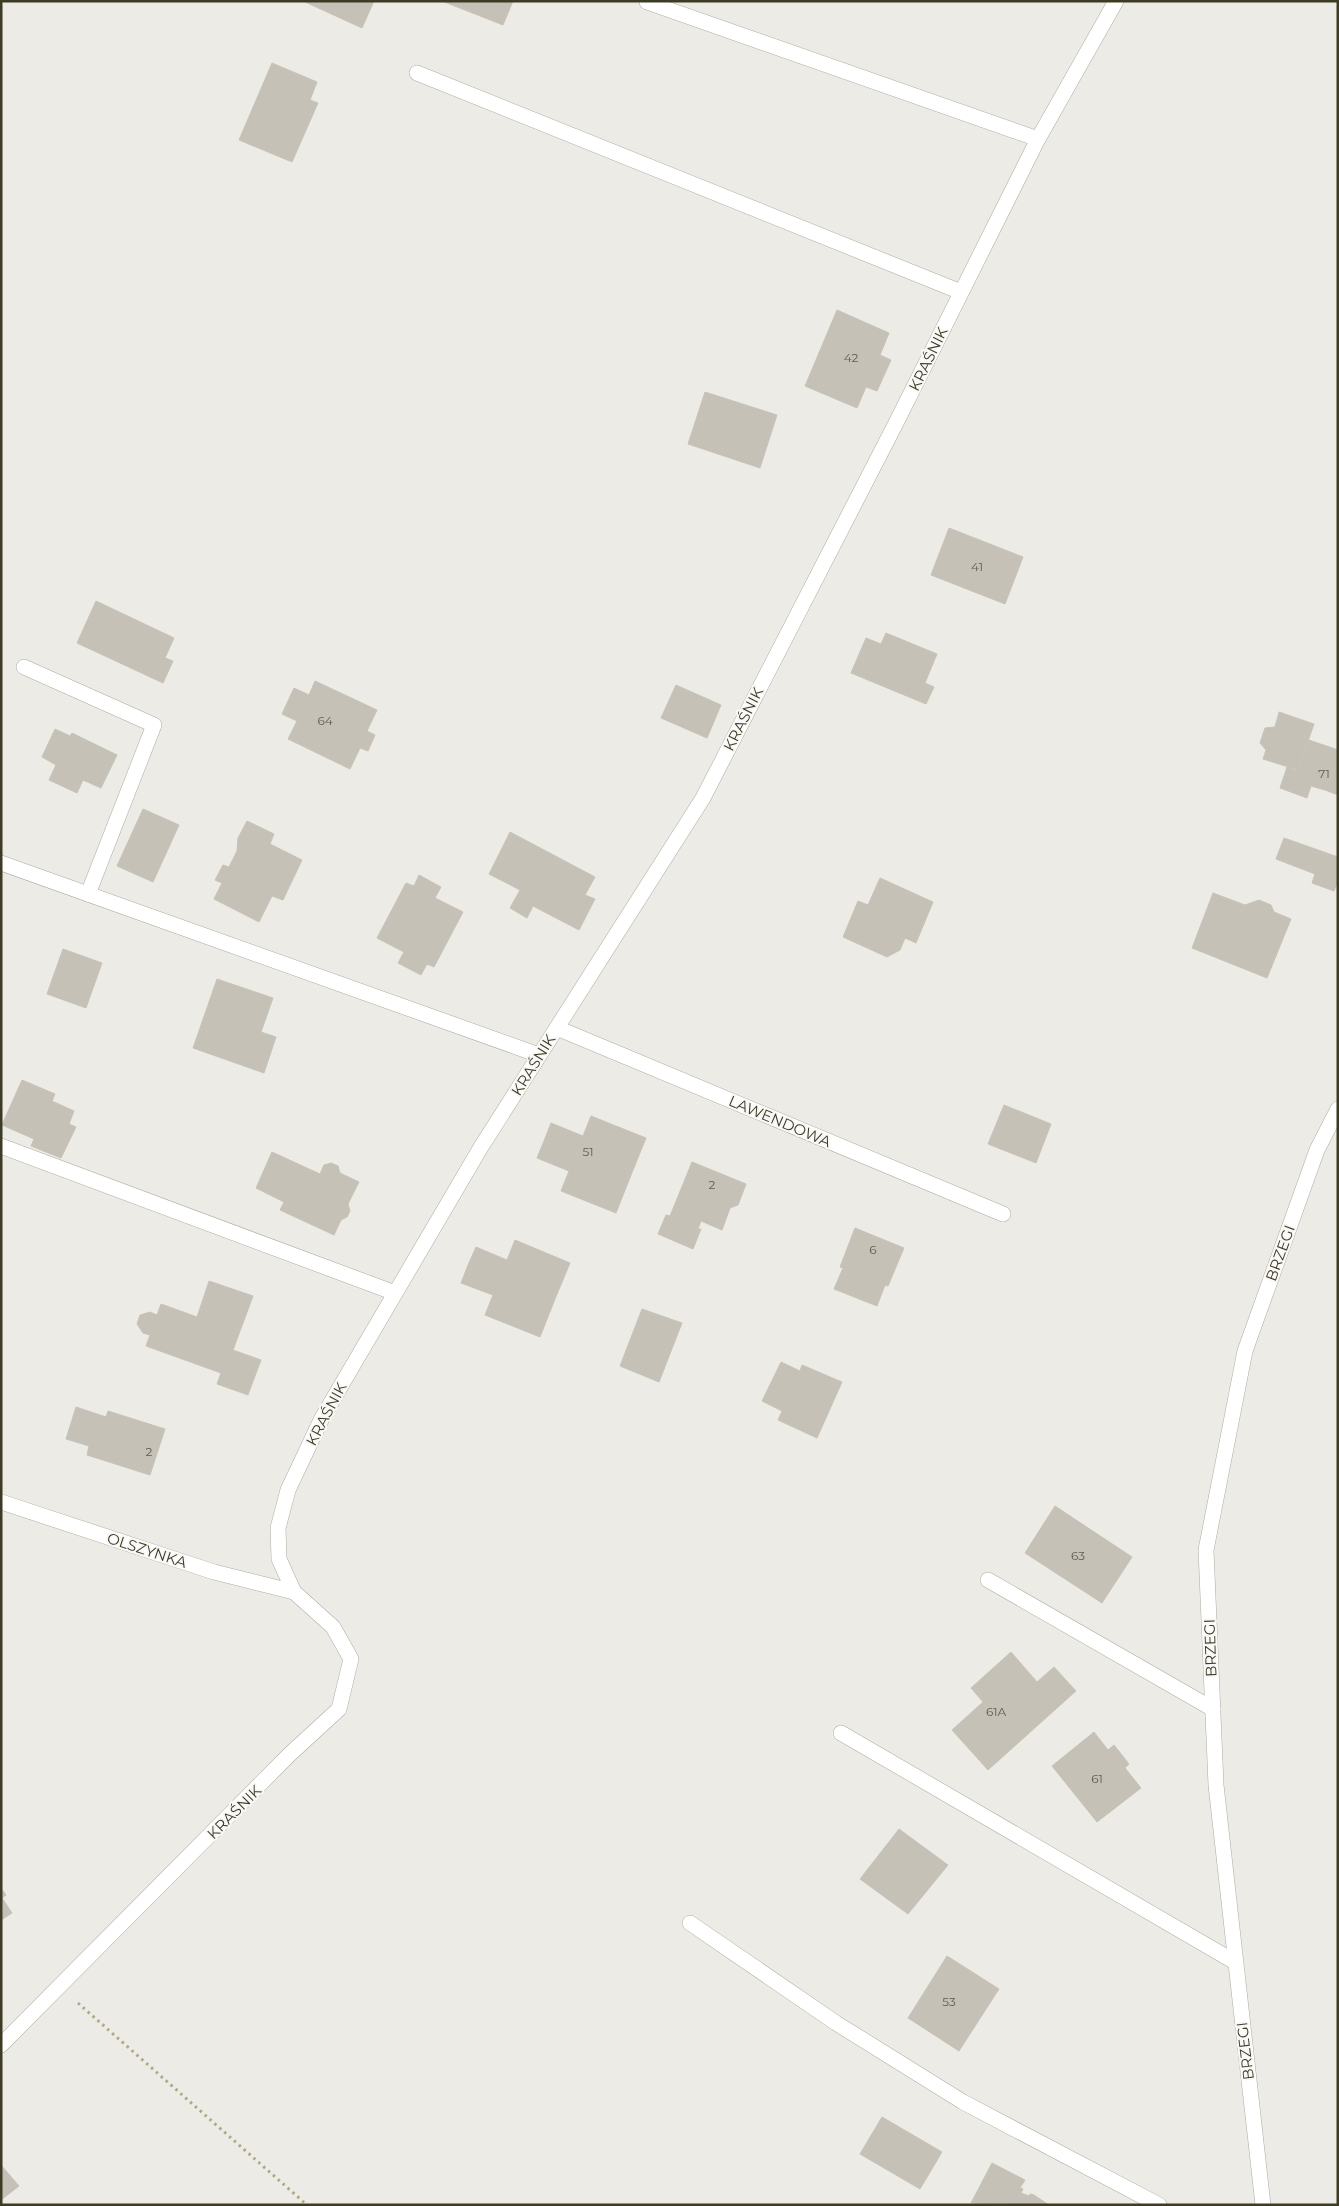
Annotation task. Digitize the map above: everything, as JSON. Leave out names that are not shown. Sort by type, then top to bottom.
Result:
[{"type":"street","name":"KRAŚNIK","points":[[1,2046],[290,1754],[339,1709],[350,1658],[333,1627],[294,1592],[279,1559],[278,1528],[288,1490],[322,1418],[481,1147],[703,798],[896,423],[1038,139],[1116,1]]},
{"type":"street","points":[[647,2],[1038,139]]},
{"type":"street","points":[[417,72],[961,292]]},
{"type":"street","points":[[24,667],[154,725],[88,894]]},
{"type":"street","points":[[1,863],[539,1055]]},
{"type":"street","name":"LAWENDOWA","points":[[556,1028],[1003,1214]]},
{"type":"street","name":"BRZEGI","points":[[1263,2205],[1216,1785],[1206,1550],[1246,1351],[1317,1150],[1338,1109]]},
{"type":"street","points":[[1,1146],[396,1293]]},
{"type":"street","name":"OLSZYNKA","points":[[1,1502],[214,1572],[294,1592]]},
{"type":"street","points":[[988,1580],[1213,1709]]},
{"type":"street","points":[[841,1733],[1235,1962]]},
{"type":"street","points":[[690,1923],[836,2023],[963,2102],[1159,2205]]},
{"type":"path","points":[[61,1987],[307,2205]]},
{"type":"building","points":[[303,1],[374,1],[362,28]]},
{"type":"building","points":[[442,1],[513,1],[503,25]]},
{"type":"building","points":[[272,63],[317,82],[310,100],[318,103],[292,162],[239,140]]},
{"type":"building","points":[[837,310],[889,333],[880,355],[891,360],[877,391],[866,387],[857,408],[805,386]]},
{"type":"building","points":[[705,392],[777,415],[760,468],[688,444]]},
{"type":"building","points":[[949,528],[1023,557],[1005,604],[931,575]]},
{"type":"building","points":[[96,601],[174,638],[165,658],[173,661],[163,683],[77,643]]},
{"type":"building","points":[[886,633],[937,654],[925,683],[934,687],[926,704],[851,673],[866,638],[881,644]]},
{"type":"building","points":[[315,681],[377,710],[367,731],[375,735],[368,751],[360,748],[350,769],[288,739],[297,721],[282,714],[294,688],[309,695]]},
{"type":"building","points":[[676,685],[721,705],[707,738],[661,718]]},
{"type":"building","points":[[1279,712],[1314,724],[1298,770],[1263,759],[1266,750],[1260,743],[1265,728],[1275,727]]},
{"type":"building","points":[[55,729],[70,736],[72,733],[117,755],[101,788],[83,780],[77,793],[49,780],[56,765],[42,757]]},
{"type":"building","points":[[1309,740],[1338,750],[1338,753],[1325,790],[1311,786],[1307,798],[1280,788],[1287,767],[1298,771]]},
{"type":"building","points":[[1338,753],[1338,795],[1325,790]]},
{"type":"building","points":[[143,809],[179,825],[153,882],[117,866]]},
{"type":"building","points":[[247,821],[274,834],[270,844],[302,860],[283,900],[272,896],[259,922],[214,899],[222,883],[215,880],[223,865],[229,867],[237,851],[238,838]]},
{"type":"building","points":[[510,832],[595,877],[585,895],[595,899],[579,930],[533,906],[527,918],[510,908],[520,890],[489,874]]},
{"type":"building","points":[[1284,838],[1338,857],[1338,881],[1334,891],[1312,883],[1315,874],[1276,859]]},
{"type":"building","points":[[419,875],[441,887],[435,898],[463,912],[434,967],[427,964],[421,975],[398,963],[404,952],[377,938],[406,883],[414,886]]},
{"type":"building","points":[[880,878],[933,902],[916,943],[905,938],[900,950],[887,957],[843,937],[858,901],[868,905]]},
{"type":"building","points":[[1213,893],[1245,905],[1259,900],[1271,905],[1274,912],[1291,919],[1267,978],[1192,948]]},
{"type":"building","points":[[63,949],[102,963],[86,1008],[47,994]]},
{"type":"building","points":[[217,979],[273,998],[261,1032],[276,1037],[264,1073],[193,1048]]},
{"type":"building","points":[[22,1080],[55,1094],[52,1101],[74,1111],[69,1124],[76,1127],[61,1158],[31,1146],[34,1139],[2,1125]]},
{"type":"building","points":[[1004,1105],[1051,1124],[1036,1163],[988,1144]]},
{"type":"building","points":[[591,1116],[646,1138],[631,1175],[544,1141],[551,1123],[583,1136]]},
{"type":"building","points":[[544,1141],[631,1175],[616,1213],[561,1191],[569,1171],[537,1158]]},
{"type":"building","points":[[272,1152],[320,1174],[324,1165],[331,1163],[338,1166],[340,1173],[359,1182],[348,1204],[350,1211],[347,1217],[341,1220],[334,1235],[280,1210],[284,1202],[256,1188]]},
{"type":"building","points":[[692,1162],[746,1184],[738,1205],[730,1208],[722,1230],[701,1221],[698,1229],[701,1229],[693,1249],[658,1234],[666,1215],[670,1216]]},
{"type":"building","points":[[855,1228],[904,1248],[888,1286],[885,1285],[877,1306],[834,1289],[843,1268],[840,1267]]},
{"type":"building","points":[[515,1240],[570,1263],[555,1299],[468,1265],[476,1247],[507,1260]]},
{"type":"building","points":[[468,1265],[555,1299],[540,1337],[485,1315],[493,1295],[461,1283]]},
{"type":"building","points":[[209,1281],[253,1296],[233,1350],[261,1360],[248,1395],[217,1384],[221,1373],[146,1346],[150,1335],[143,1333],[137,1324],[140,1315],[150,1312],[157,1315],[161,1304],[197,1317]]},
{"type":"building","points":[[642,1309],[682,1323],[659,1382],[620,1366]]},
{"type":"building","points":[[781,1362],[800,1371],[802,1365],[842,1382],[817,1438],[778,1420],[782,1411],[762,1401]]},
{"type":"building","points":[[76,1407],[106,1417],[108,1411],[165,1429],[150,1475],[87,1455],[89,1446],[66,1439]]},
{"type":"building","points":[[1055,1506],[1132,1557],[1102,1603],[1025,1553]]},
{"type":"building","points":[[1011,1652],[1037,1682],[1054,1667],[1076,1691],[988,1770],[952,1730],[983,1702],[971,1688]]},
{"type":"building","points":[[1094,1732],[1108,1750],[1114,1745],[1129,1764],[1125,1768],[1141,1788],[1097,1822],[1052,1766]]},
{"type":"building","points":[[899,1829],[948,1865],[908,1914],[860,1879]]},
{"type":"building","points":[[1,1888],[6,1895],[2,1898],[12,1913],[1,1920]]},
{"type":"building","points":[[947,1956],[999,1989],[959,2051],[908,2018]]},
{"type":"building","points":[[882,2117],[942,2152],[920,2189],[860,2154]]},
{"type":"building","points":[[992,2163],[1025,2180],[1020,2188],[1023,2189],[1021,2193],[1029,2196],[1030,2194],[1034,2195],[1049,2205],[971,2203]]},
{"type":"building","points":[[1,2165],[19,2186],[1,2200]]}]
